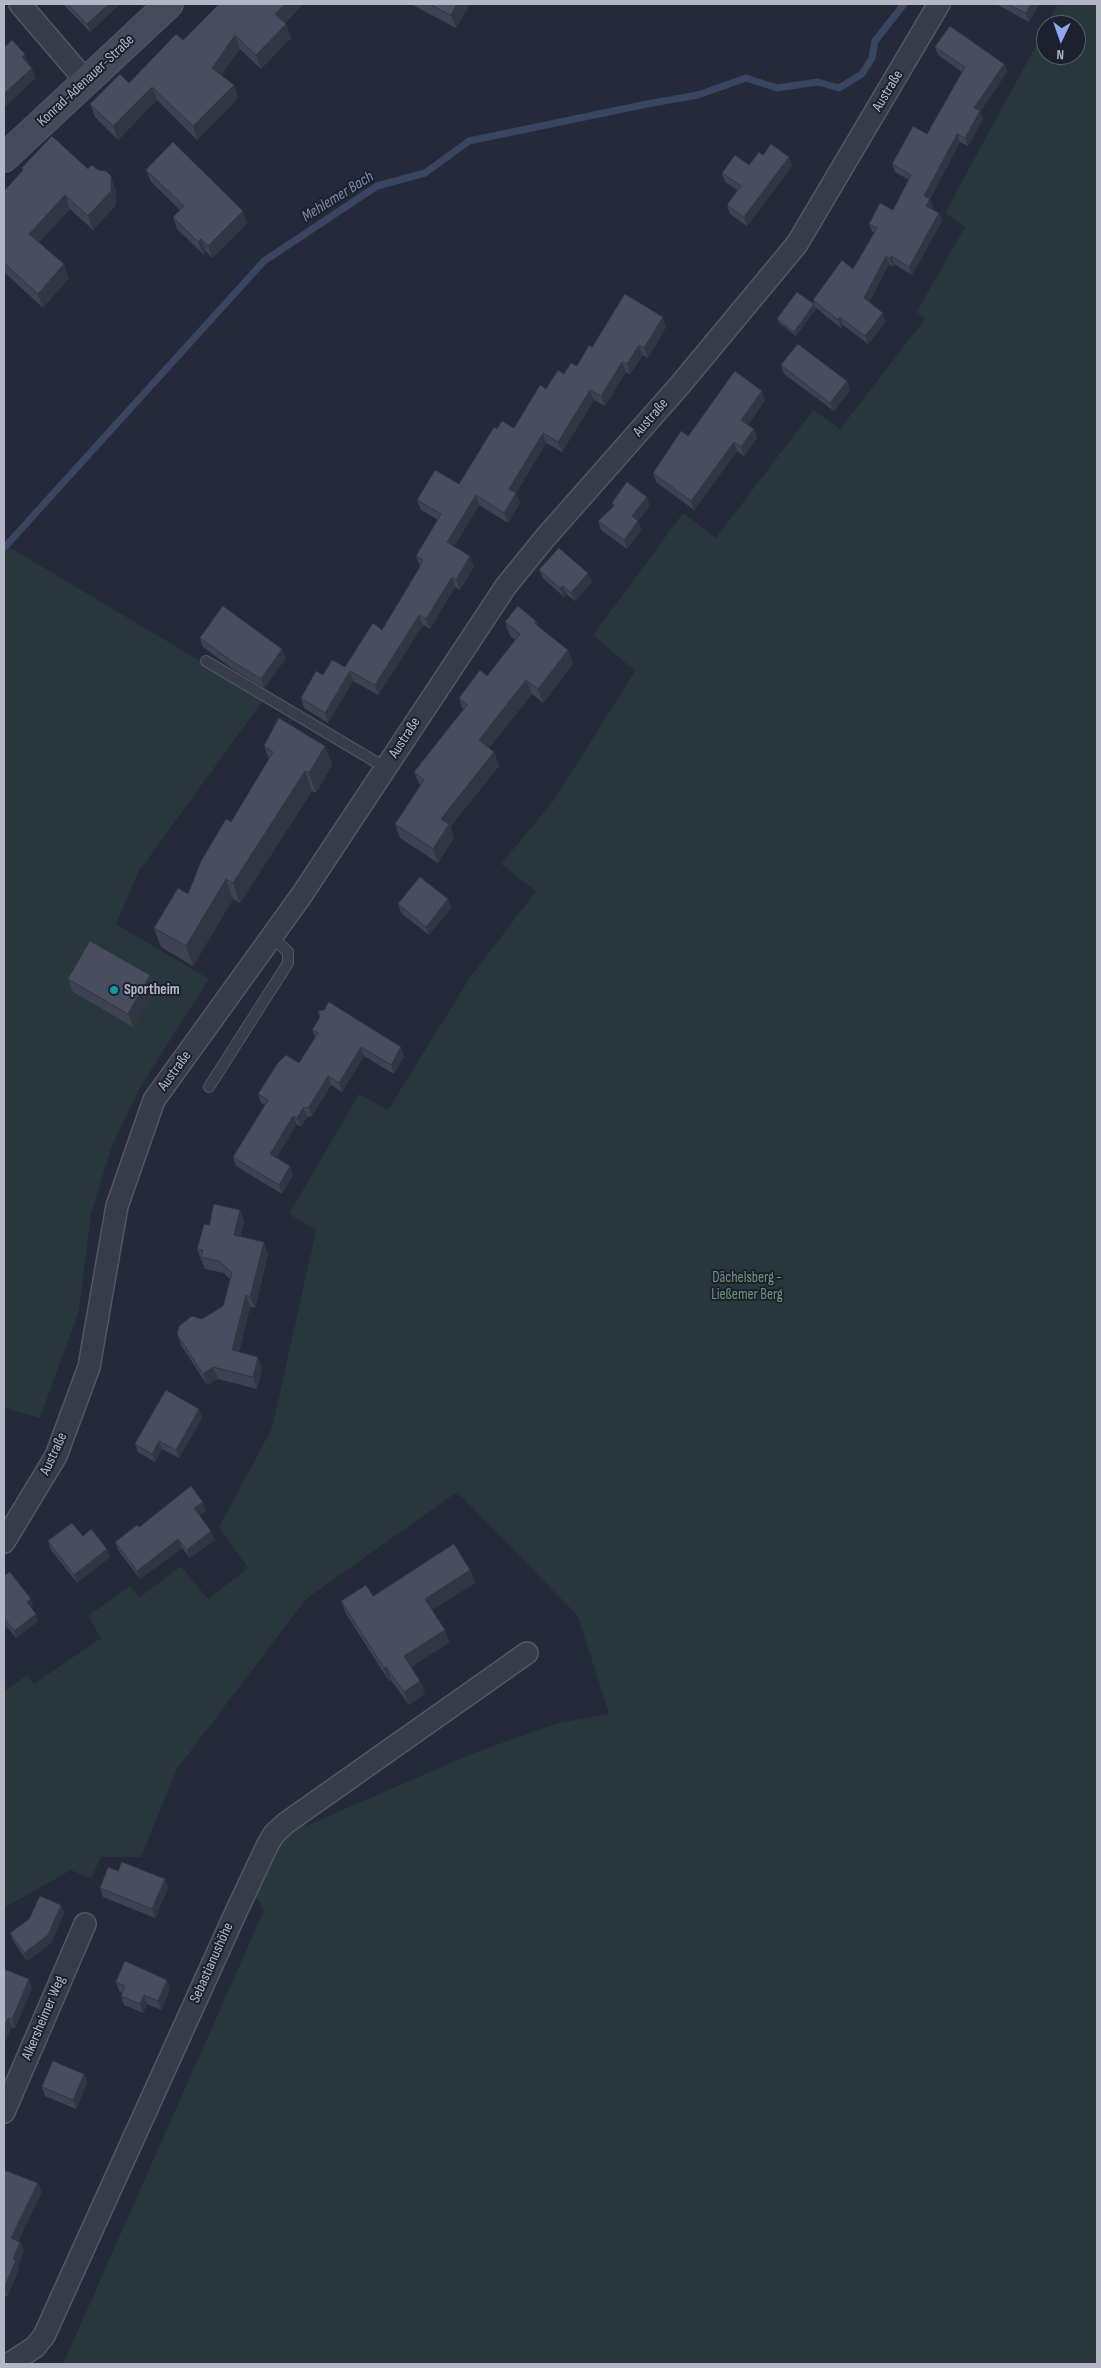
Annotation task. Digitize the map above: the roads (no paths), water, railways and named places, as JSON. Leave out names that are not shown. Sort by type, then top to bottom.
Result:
[{"type":"main road","name":"Konrad-Adenauer-Straße","points":[[4,158],[169,4]]},
{"type":"street","points":[[20,4],[86,80]]},
{"type":"street","name":"Austraße","points":[[4,1542],[56,1456],[89,1367],[117,1206],[154,1100],[272,937],[506,586],[545,538],[680,385],[797,244],[939,4]]},
{"type":"street","name":"Sebastianushöhe","points":[[9,2364],[35,2347],[48,2329],[236,1912],[274,1834],[286,1823],[527,1653]]},
{"type":"street","name":"Alkersheimer Weg","points":[[4,2112],[85,1924]]},
{"type":"lane","points":[[206,661],[386,768]]},
{"type":"lane","points":[[209,1087],[288,962],[288,952],[272,937]]},
{"type":"waterway","name":"Mehlemer Bach","points":[[4,548],[264,261],[377,186],[425,173],[469,141],[698,95],[746,78],[777,88],[818,82],[839,88],[862,74],[872,58],[875,41],[904,4]]},
{"type":"place","name":"Sportheim","points":[[114,990]]},
{"type":"park label","name":"Dächelsberg - Ließemer Berg","points":[[747,1286]]}]
